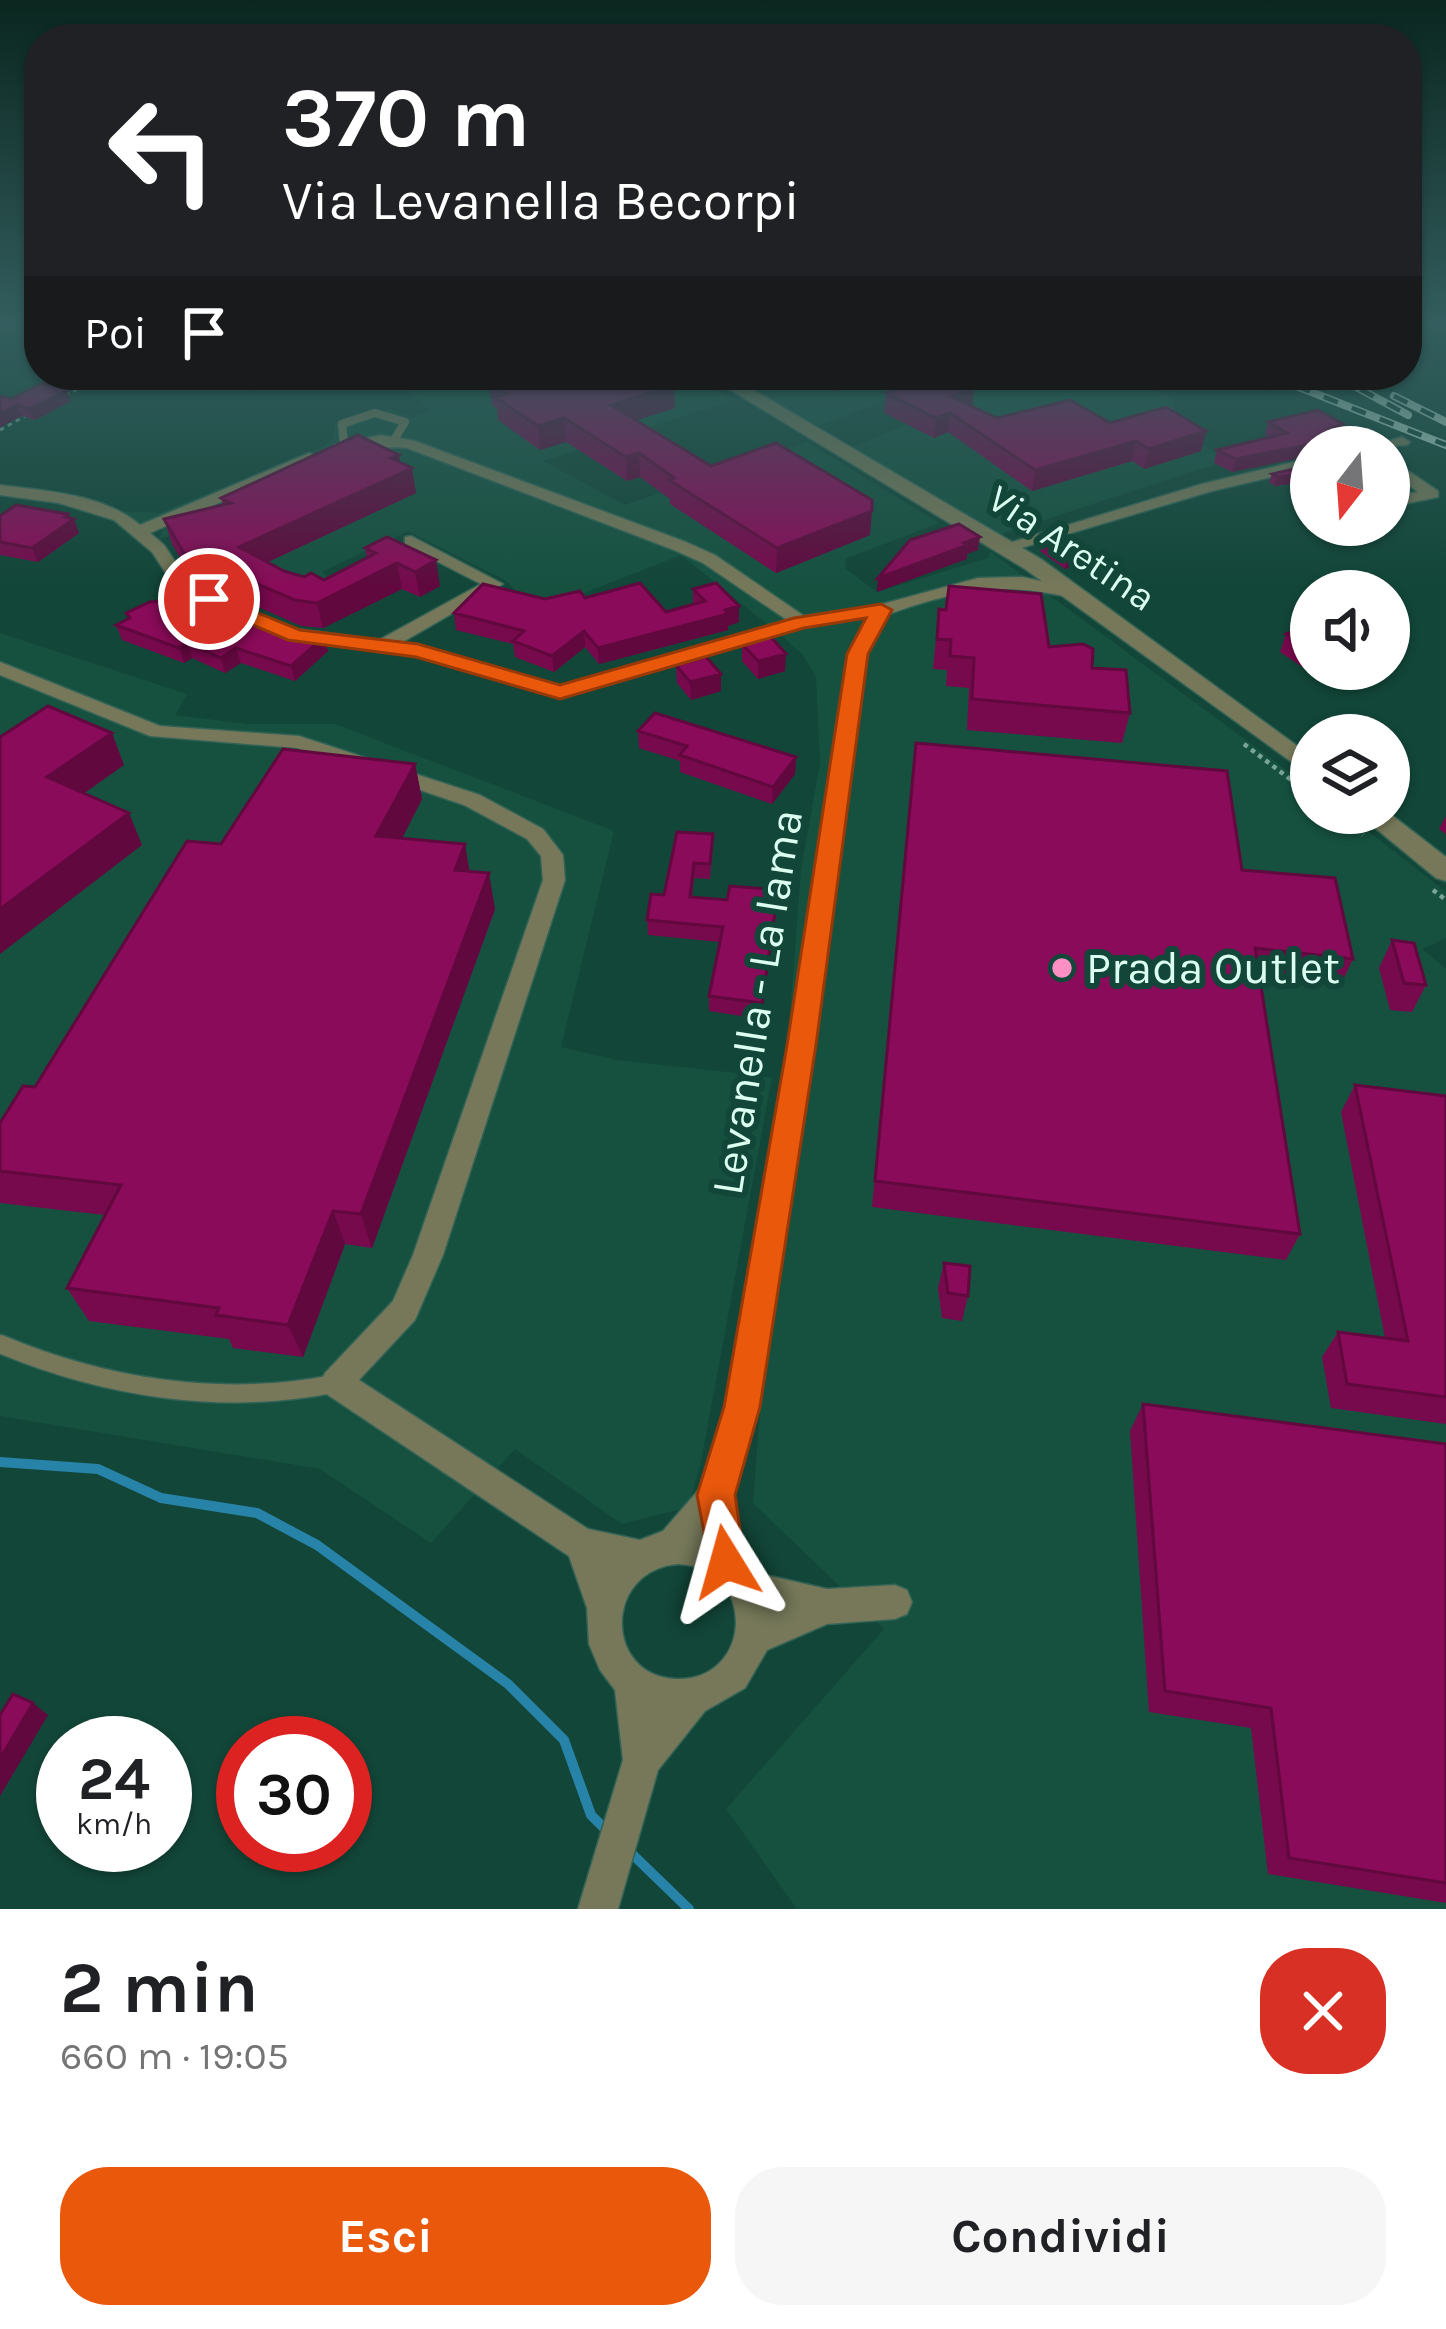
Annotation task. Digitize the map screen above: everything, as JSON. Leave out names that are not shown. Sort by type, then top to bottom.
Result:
[{"type":"street","name":"Via Aretina","points":[[774,410],[1079,595],[1290,752]]},
{"type":"street","points":[[141,531],[344,444],[394,440],[710,559],[801,622]]},
{"type":"street","points":[[282,630],[459,661],[560,692],[801,622],[881,610],[997,573],[1017,554],[1208,487],[1290,468]]},
{"type":"street","points":[[1410,478],[1432,494],[1410,498]]},
{"type":"street","points":[[0,490],[61,498],[119,516],[141,531],[183,586],[252,618]]},
{"type":"street","points":[[384,645],[494,584],[412,541]]},
{"type":"street","points":[[997,573],[1079,595]]},
{"type":"street","name":"Levanella - La lama","points":[[751,1639],[752,1613],[735,1575],[716,1495],[746,1384],[802,1045],[857,654],[881,610]]},
{"type":"street","points":[[0,668],[157,732],[299,742],[337,753],[472,800],[535,834],[552,855],[554,880],[428,1255],[404,1310],[335,1383],[582,1545],[710,1551],[735,1575],[827,1607]]},
{"type":"street","points":[[1398,834],[1446,871]]},
{"type":"street","name":"Levanella - La lama","points":[[606,1610],[612,1589],[716,1495]]},
{"type":"street","points":[[582,1545],[606,1610],[610,1652],[633,1685],[638,1772],[599,1907]]},
{"type":"street","points":[[638,1772],[692,1699],[730,1677],[751,1639],[827,1607],[895,1602]]},
{"type":"street","points":[[633,1685],[671,1700],[692,1699]]},
{"type":"lane","points":[[344,444],[341,424],[375,413],[391,414],[404,422],[394,440]]},
{"type":"lane","points":[[0,1344],[81,1372],[226,1396],[271,1395],[335,1383]]},
{"type":"path","points":[[0,430],[34,411]]},
{"type":"shaded area","points":[[390,410],[412,417],[429,410],[702,410],[543,461],[625,505],[807,442],[939,523],[845,559],[846,569],[877,592],[988,558],[991,552],[1290,773],[1290,834],[1372,834],[1446,892],[1446,938],[1422,949],[1446,969],[1446,1909],[797,1909],[726,1809],[884,1629],[753,1503],[801,870],[820,763],[816,677],[803,655],[781,635],[681,555],[536,612],[506,581],[408,531],[322,572],[328,577],[293,595],[204,526],[159,539],[164,526],[144,525],[117,511],[159,513],[325,446],[334,436],[335,424],[352,414]]},
{"type":"shaded area","points":[[789,410],[860,410],[818,426]]},
{"type":"shaded area","points":[[941,410],[1174,410],[1189,433],[1225,461],[998,535],[851,448]]},
{"type":"shaded area","points":[[0,633],[187,694],[175,715],[248,724],[335,724],[614,831],[561,1047],[617,1060],[772,1077],[701,1462],[688,1507],[622,1524],[515,1449],[431,1543],[320,1469],[0,1416]]},
{"type":"building","points":[[514,410],[619,410],[711,466],[776,443],[872,500],[872,511],[777,548],[669,480],[674,478],[639,453],[626,457],[564,418],[538,426]]},
{"type":"building","points":[[920,410],[980,410],[997,418],[1029,410],[1088,410],[1110,423],[1171,410],[1206,431],[1149,449],[1136,441],[1035,470],[950,413],[936,418]]},
{"type":"building","points":[[1318,410],[1343,424],[1290,426],[1290,448],[1236,459],[1217,450],[1287,433],[1268,422]]},
{"type":"building","points":[[358,435],[399,455],[391,458],[412,468],[239,547],[284,571],[304,577],[311,573],[324,580],[376,553],[365,548],[387,537],[436,560],[415,572],[397,563],[317,603],[295,600],[184,553],[164,519],[231,503],[221,498]]},
{"type":"building","points":[[16,505],[74,519],[32,548],[0,542],[0,516]]},
{"type":"building","points":[[959,524],[980,537],[878,578],[910,540]]},
{"type":"building","points":[[1064,536],[1088,553],[1067,560],[1042,543]]},
{"type":"building","points":[[640,583],[666,612],[705,601],[693,589],[716,583],[739,606],[725,610],[728,614],[598,648],[584,631],[552,656],[513,641],[524,631],[454,613],[483,584],[545,599],[580,591],[585,598]]},
{"type":"building","points":[[949,586],[1041,594],[1049,647],[1083,644],[1093,649],[1092,668],[1126,670],[1130,713],[972,699],[974,658],[950,656],[951,640],[937,639],[939,609],[946,610]]},
{"type":"building","points":[[209,596],[285,631],[324,637],[291,666],[236,648],[221,658],[187,643],[179,648],[116,625],[130,618],[126,613],[150,602],[169,600],[168,618]]},
{"type":"building","points":[[770,636],[786,654],[758,661],[742,644]]},
{"type":"building","points":[[706,657],[721,674],[690,682],[676,665]]},
{"type":"building","points":[[48,706],[112,733],[47,777],[129,813],[0,909],[0,737]]},
{"type":"building","points":[[655,713],[796,757],[773,787],[680,755],[687,746],[638,731]]},
{"type":"building","points":[[916,743],[1227,771],[1242,870],[1335,878],[1353,959],[1255,948],[1300,1234],[875,1181]]},
{"type":"building","points":[[283,749],[415,764],[376,836],[465,844],[455,870],[489,873],[361,1214],[333,1211],[288,1325],[216,1315],[219,1308],[67,1288],[121,1185],[0,1171],[0,1123],[23,1086],[35,1087],[187,841],[221,844]]},
{"type":"building","points":[[677,832],[713,834],[710,864],[694,863],[690,897],[727,900],[730,886],[778,890],[762,1003],[709,996],[723,927],[647,920],[651,894],[664,895]]},
{"type":"building","points":[[1392,940],[1414,943],[1426,985],[1404,983]]},
{"type":"building","points":[[1355,1085],[1446,1096],[1446,1397],[1347,1384],[1338,1332],[1408,1341]]},
{"type":"building","points":[[944,1263],[970,1266],[968,1296],[948,1293]]},
{"type":"building","points":[[1143,1404],[1446,1444],[1446,1883],[1289,1858],[1271,1708],[1165,1691]]},
{"type":"building","points":[[13,1694],[33,1703],[0,1759],[0,1715]]},
{"type":"waterway","points":[[0,1462],[98,1469],[161,1498],[257,1513],[317,1545],[508,1684],[564,1740],[591,1815],[610,1834]]},
{"type":"waterway","points":[[630,1852],[689,1909]]},
{"type":"railway","points":[[1357,410],[1446,445]]},
{"type":"railway","points":[[1399,410],[1408,415]]},
{"type":"railway","points":[[1422,410],[1446,422]]},
{"type":"place","name":"Prada Outlet","points":[[1062,968]]},
{"type":"route","points":[[209,599],[296,635],[418,651],[560,692],[801,622],[881,610],[857,654],[802,1045],[742,1407],[716,1495],[726,1562]]}]
